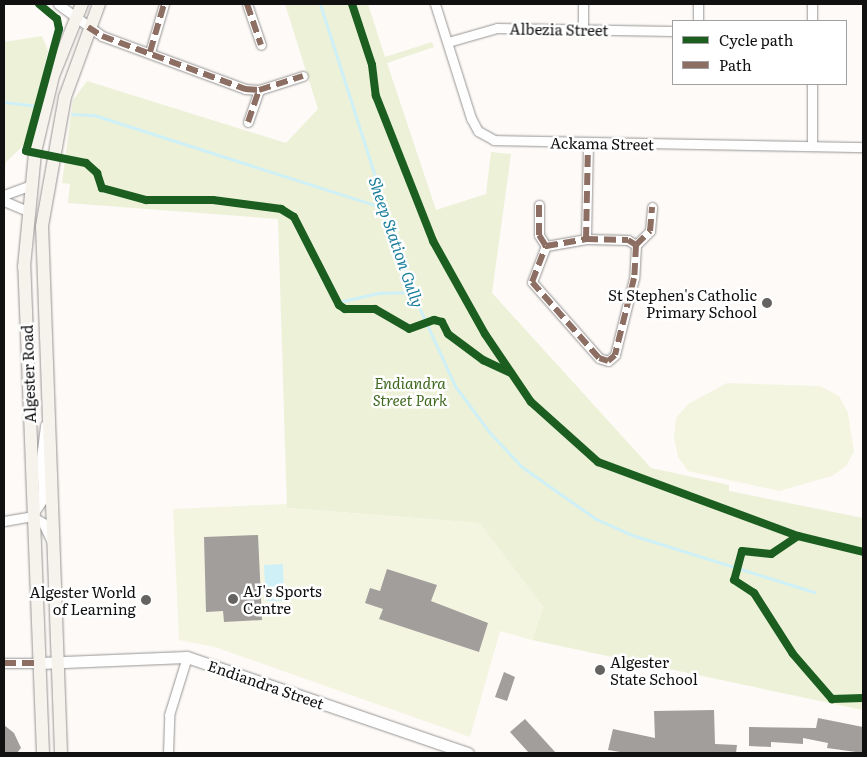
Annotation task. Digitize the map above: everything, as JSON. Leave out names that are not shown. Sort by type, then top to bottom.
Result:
[{"type":"main road","name":"Algester Road","points":[[43,753],[31,516],[24,267],[31,185],[53,76],[82,4]]},
{"type":"main road","name":"Algester Road","points":[[61,753],[41,263],[46,190],[65,96],[88,27],[98,4]]},
{"type":"street","points":[[58,4],[102,36],[150,52],[245,89],[259,90],[303,76]]},
{"type":"street","points":[[150,52],[164,4]]},
{"type":"street","points":[[247,4],[261,45]]},
{"type":"street","name":"Ackama Street","points":[[435,4],[478,131],[494,140],[863,147]]},
{"type":"street","points":[[583,4],[583,30]]},
{"type":"street","points":[[698,4],[698,20]]},
{"type":"street","points":[[812,4],[812,20]]},
{"type":"street","name":"Albezia Street","points":[[448,42],[497,28],[672,31]]},
{"type":"street","points":[[812,85],[812,146]]},
{"type":"street","points":[[248,122],[259,90]]},
{"type":"street","points":[[586,239],[588,143]]},
{"type":"street","points":[[4,195],[31,185]]},
{"type":"street","points":[[4,201],[28,211]]},
{"type":"street","points":[[539,205],[539,235],[546,246]]},
{"type":"street","points":[[546,246],[533,276],[535,288],[599,358],[608,361],[615,355],[634,278],[636,245],[650,231],[652,206]]},
{"type":"street","points":[[546,246],[586,239],[628,240],[636,245]]},
{"type":"street","points":[[31,516],[43,499],[41,458],[47,403]]},
{"type":"street","points":[[4,521],[31,516],[43,523],[52,544]]},
{"type":"street","points":[[168,753],[169,715],[187,657]]},
{"type":"street","name":"Endiandra Street","points":[[39,663],[187,657],[468,753]]},
{"type":"street","points":[[4,663],[39,663]]},
{"type":"green space","name":"Endiandra Street Park","points":[[285,4],[368,4],[385,57],[432,42],[434,47],[387,63],[436,210],[486,194],[491,152],[511,154],[492,293],[651,468],[729,485],[729,491],[863,518],[863,710],[532,640],[543,607],[479,523],[287,508],[278,219],[68,203],[70,184],[62,183],[73,100],[87,81],[286,143],[318,109]]},
{"type":"green space","points":[[42,36],[48,51],[27,142],[6,162],[4,179],[4,42]]},
{"type":"green space","points":[[727,383],[820,386],[839,396],[848,413],[854,452],[846,466],[832,476],[779,491],[688,471],[678,457],[674,438],[676,418],[688,404]]},
{"type":"green space","points":[[287,504],[287,508],[480,523],[543,607],[532,640],[500,631],[470,737],[215,647],[179,640],[173,509]]},
{"type":"water","points":[[283,564],[284,601],[266,601],[264,565]]},
{"type":"building","points":[[258,535],[262,620],[224,622],[223,611],[206,612],[204,537]]},
{"type":"building","points":[[387,569],[437,585],[431,601],[488,623],[479,652],[379,619],[383,609],[365,603],[370,588],[380,591]]},
{"type":"building","points":[[504,672],[515,677],[507,701],[495,697]]},
{"type":"building","points":[[714,710],[715,744],[737,745],[736,753],[626,753],[608,750],[613,729],[655,738],[654,711]]},
{"type":"building","points":[[818,718],[863,727],[863,753],[827,748],[828,743],[803,738],[803,744],[771,742],[771,747],[749,746],[749,727],[816,728]]},
{"type":"building","points":[[525,719],[556,753],[529,753],[510,732]]},
{"type":"building","points":[[4,725],[14,733],[21,748],[17,753],[4,753]]},
{"type":"waterway","name":"Sheep Station Gully","points":[[320,4],[412,292],[455,386],[490,433],[522,467],[596,519],[632,535],[814,592]]},
{"type":"waterway","points":[[4,102],[35,106]]},
{"type":"waterway","points":[[72,114],[94,115],[383,208]]},
{"type":"waterway","points":[[343,301],[379,293],[411,292]]},
{"type":"marked path","points":[[150,52],[164,4]]},
{"type":"marked path","points":[[247,4],[261,45]]},
{"type":"marked path","points":[[88,27],[102,36],[245,89],[259,90],[303,76]]},
{"type":"marked path","points":[[248,122],[259,90]]},
{"type":"marked path","points":[[586,239],[628,240],[636,245],[634,278],[615,355],[608,361],[599,358],[532,282],[546,246],[586,239],[588,143]]},
{"type":"marked path","points":[[539,205],[539,235],[546,246]]},
{"type":"marked path","points":[[636,245],[650,231],[652,207]]},
{"type":"marked path","points":[[4,663],[39,663]]},
{"type":"cycle path","points":[[39,4],[57,19],[59,29],[26,151],[86,163],[97,173],[102,188],[146,200],[213,200],[281,209],[294,217],[339,305],[345,309],[375,309],[409,329],[434,320],[442,322],[448,334],[483,360],[511,373]]},
{"type":"cycle path","points":[[352,4],[372,65],[376,96],[433,241],[485,334],[531,402],[598,462],[798,536],[863,552]]},
{"type":"cycle path","points":[[798,536],[771,554],[742,551],[734,580],[754,593],[793,654],[832,699],[863,698]]},
{"type":"place","name":"St Stephen's Catholic Primary School","points":[[767,303]]},
{"type":"place","name":"AJ's Sports Centre","points":[[233,599]]},
{"type":"place","name":"Algester World of Learning","points":[[146,600]]},
{"type":"place","name":"Algester State School","points":[[600,670]]}]
